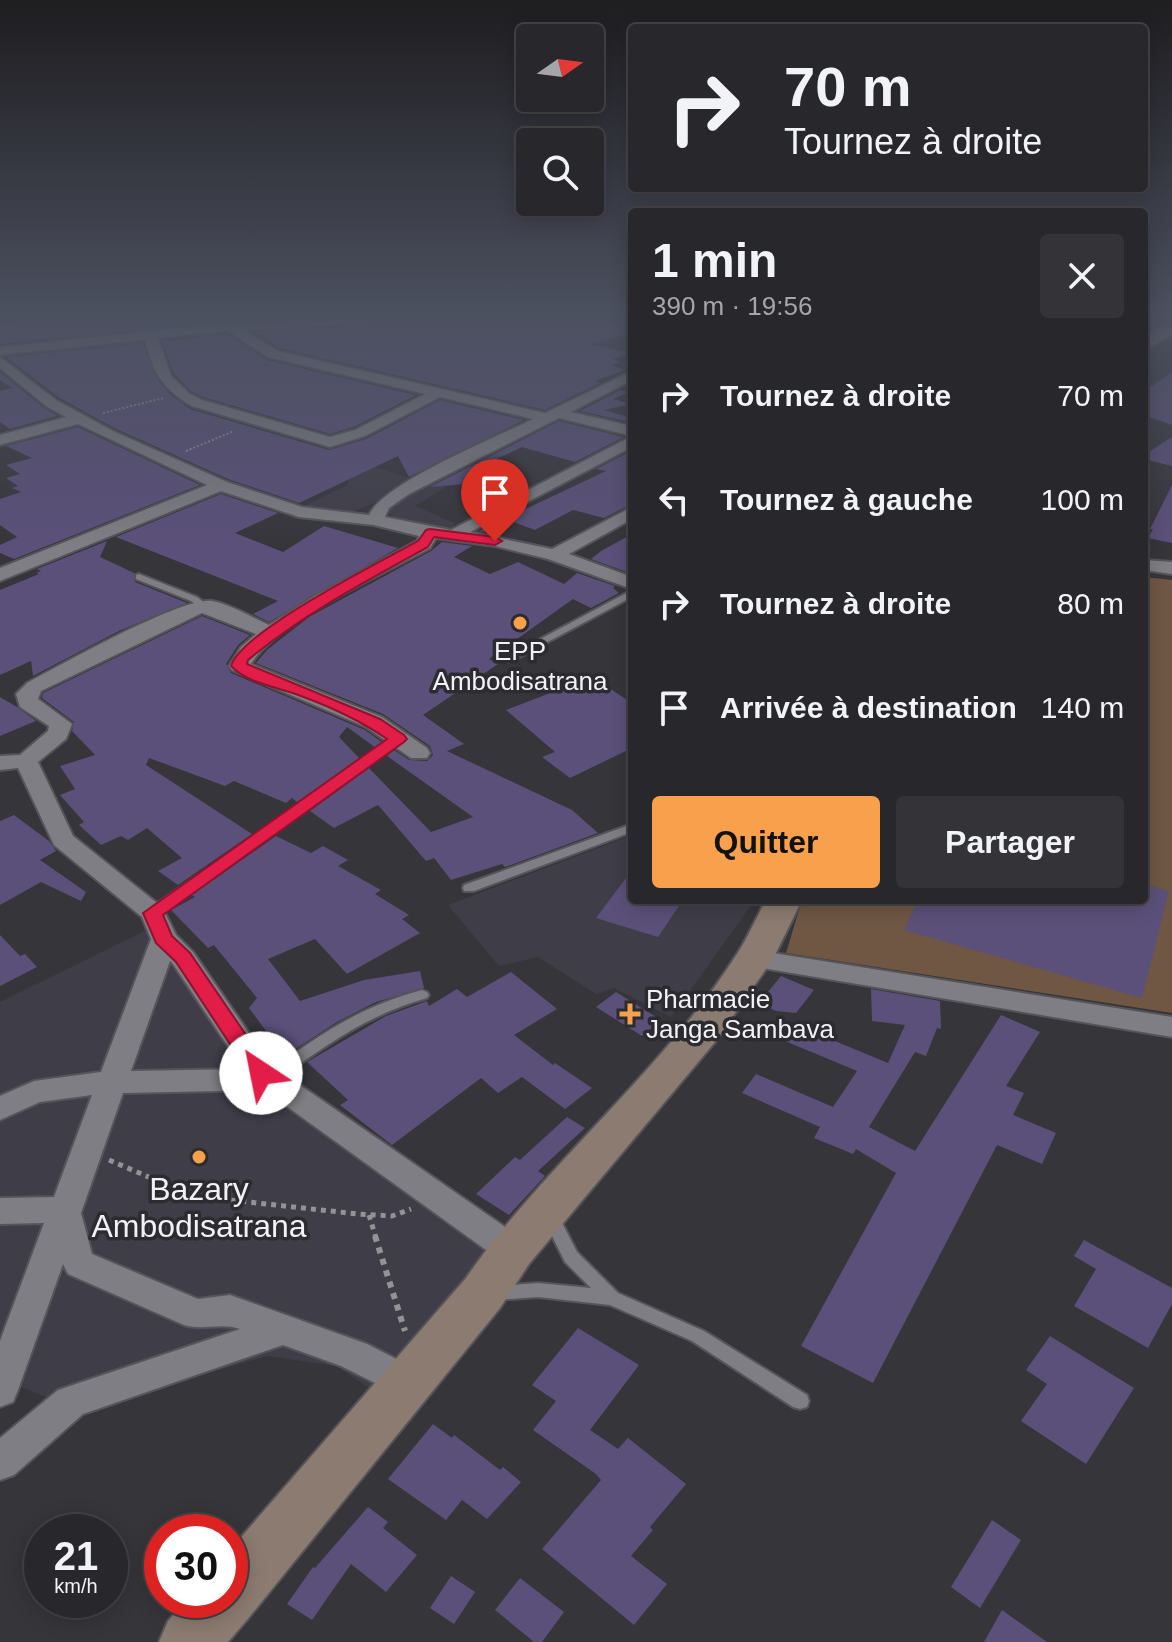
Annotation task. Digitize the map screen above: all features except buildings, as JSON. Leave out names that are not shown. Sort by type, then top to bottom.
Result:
[{"type":"main road","points":[[248,1573],[483,1293],[512,1250],[701,1032],[754,959],[782,904]]},
{"type":"main road","points":[[189,1642],[210,1618]]},
{"type":"street","points":[[40,394],[51,403],[164,460],[221,485],[299,512],[375,520],[430,533],[495,541],[554,555],[628,582]]},
{"type":"street","points":[[180,394],[197,403],[330,442],[360,433],[436,394]]},
{"type":"street","points":[[453,394],[628,430]]},
{"type":"street","points":[[375,520],[382,505],[403,490],[463,457],[596,394]]},
{"type":"street","points":[[0,440],[81,418]]},
{"type":"street","points":[[454,536],[469,525],[628,443]]},
{"type":"street","points":[[0,575],[221,485]]},
{"type":"street","points":[[554,555],[628,514]]},
{"type":"street","points":[[419,753],[374,722],[239,666],[241,658],[271,633],[348,584],[424,544],[430,533]]},
{"type":"street","points":[[1148,565],[1172,568]]},
{"type":"street","points":[[271,633],[211,607],[152,627],[34,687],[27,694],[28,702],[61,724],[58,734],[13,762],[63,840],[158,926],[261,1073],[512,1250]]},
{"type":"street","points":[[0,1390],[110,1082],[158,926]]},
{"type":"street","points":[[754,959],[1172,1027]]},
{"type":"street","points":[[0,1109],[34,1092],[110,1082],[269,1079]]},
{"type":"street","points":[[0,1211],[64,1210]]},
{"type":"street","points":[[64,1210],[71,1244],[80,1264],[196,1314],[230,1310],[412,1377]]},
{"type":"street","points":[[0,1462],[71,1402],[282,1330]]},
{"type":"lane","points":[[139,577],[194,599],[205,607]]},
{"type":"lane","points":[[508,659],[628,595]]},
{"type":"lane","points":[[158,926],[398,739]]},
{"type":"lane","points":[[469,888],[628,829]]},
{"type":"lane","points":[[269,1079],[353,1019],[389,1002],[422,995]]},
{"type":"lane","points":[[548,1212],[571,1257],[612,1298]]},
{"type":"lane","points":[[483,1293],[538,1290],[612,1298],[698,1336],[800,1401]]},
{"type":"path","points":[[81,418],[180,394]]},
{"type":"path","points":[[164,460],[258,421]]},
{"type":"path","points":[[85,1150],[193,1196],[392,1216],[439,1198]]},
{"type":"path","points":[[369,1215],[412,1377]]},
{"type":"shaded area","points":[[372,466],[409,478],[381,500],[355,511],[333,512],[302,507],[348,485],[349,476]]},
{"type":"shaded area","points":[[448,468],[458,472],[444,480],[449,485],[415,506],[455,523],[449,531],[410,523],[387,513],[389,502]]},
{"type":"shaded area","points":[[1148,577],[1172,580],[1172,1013],[786,953],[801,904],[1148,904]]},
{"type":"shaded area","points":[[628,837],[628,904],[752,904],[671,1017],[614,988],[596,994],[538,957],[499,966],[448,905]]},
{"type":"shaded area","name":"Bazary Ambodisatrana","points":[[165,921],[190,950],[286,1083],[512,1231],[379,1394],[336,1366],[267,1356],[80,1410],[0,1379],[0,1002]]},
{"type":"place","name":"EPP Ambodisatrana","points":[[520,623]]},
{"type":"place","name":"Pharmacie Janga Sambava","points":[[630,1014]]},
{"type":"place","name":"Bazary Ambodisatrana","points":[[199,1157]]},
{"type":"route","points":[[261,1073],[183,958],[164,939],[153,913],[398,739],[374,722],[308,693],[251,673],[239,666],[241,658],[271,633],[348,584],[424,544],[430,533],[495,541]]}]
